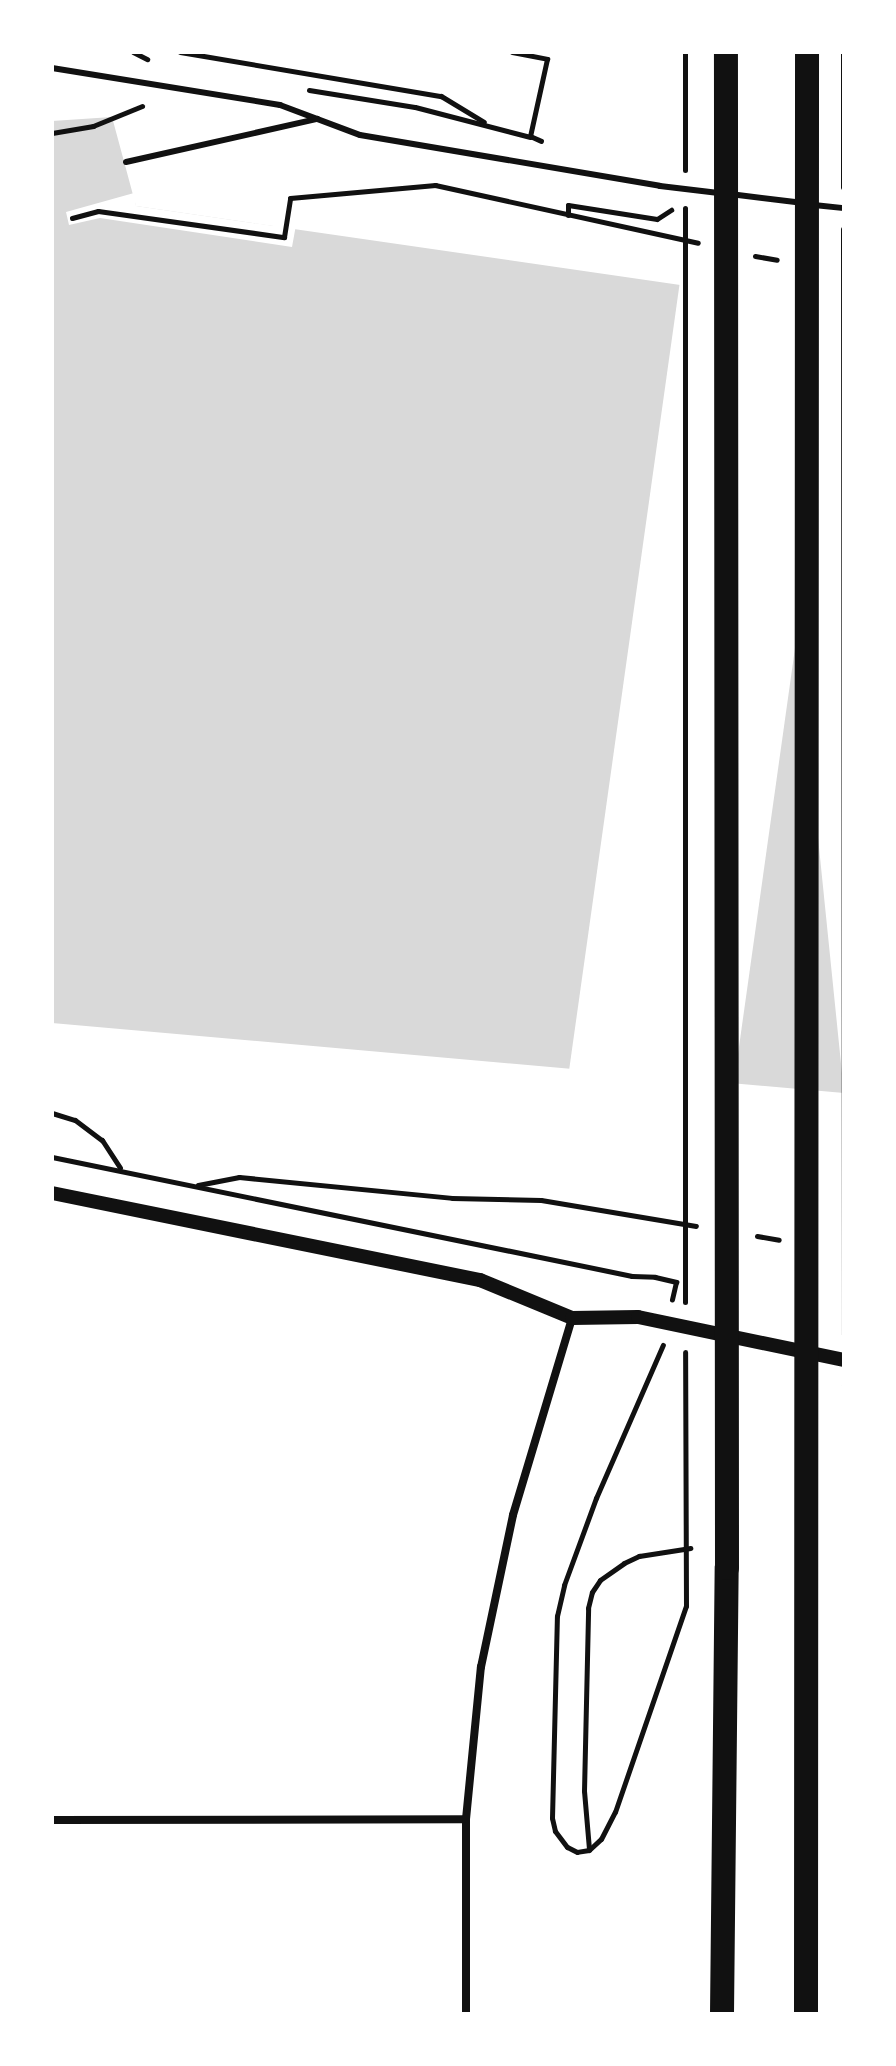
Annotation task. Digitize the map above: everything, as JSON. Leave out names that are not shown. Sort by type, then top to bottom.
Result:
[{"type":"highway","points":[[722,2014],[727,1568],[726,52]]},
{"type":"highway","points":[[806,2014],[807,52]]},
{"type":"street","points":[[52,1193],[480,1280],[572,1318],[638,1317],[844,1360]]},
{"type":"street","points":[[466,2014],[466,1819],[481,1667],[513,1515],[572,1318]]},
{"type":"street","points":[[52,1820],[466,1819]]},
{"type":"lane","points":[[52,68],[280,105],[360,135],[660,186],[844,208]]},
{"type":"lane","points":[[126,162],[317,119]]},
{"type":"path","points":[[133,52],[158,64]]},
{"type":"path","points":[[180,52],[441,96],[491,126]]},
{"type":"path","points":[[512,52],[547,59],[534,119]]},
{"type":"path","points":[[685,52],[685,179]]},
{"type":"path","points":[[843,52],[843,195]]},
{"type":"path","points":[[305,89],[415,107],[531,137]]},
{"type":"path","points":[[52,133],[93,126]]},
{"type":"path","points":[[72,218],[98,211],[284,237],[290,198],[435,185],[705,245]]},
{"type":"path","points":[[685,195],[685,1309]]},
{"type":"path","points":[[843,227],[844,1338]]},
{"type":"path","points":[[752,255],[782,262]]},
{"type":"path","points":[[829,272],[844,275]]},
{"type":"path","points":[[52,1113],[75,1120],[102,1140],[121,1170]]},
{"type":"path","points":[[52,1157],[676,1282]]},
{"type":"path","points":[[197,1185],[239,1177],[452,1198],[541,1200]]},
{"type":"path","points":[[662,1349],[596,1498],[559,1608],[552,1818],[555,1831],[567,1847],[577,1852],[589,1850],[601,1839],[615,1812],[686,1606],[685,1341]]},
{"type":"path","points":[[844,1369],[844,1608]]},
{"type":"path","points":[[589,1850],[584,1791],[588,1608],[592,1592],[600,1580],[639,1556],[690,1548]]},
{"type":"shaded area","points":[[112,117],[136,206],[763,297],[844,1093],[52,1023],[52,121]]},
{"type":"pier","points":[[134,193],[136,206],[274,226],[275,222],[296,225],[292,247],[100,218],[69,225],[66,212]]},
{"type":"pier","points":[[680,281],[843,304],[732,1099],[568,1076]]}]
